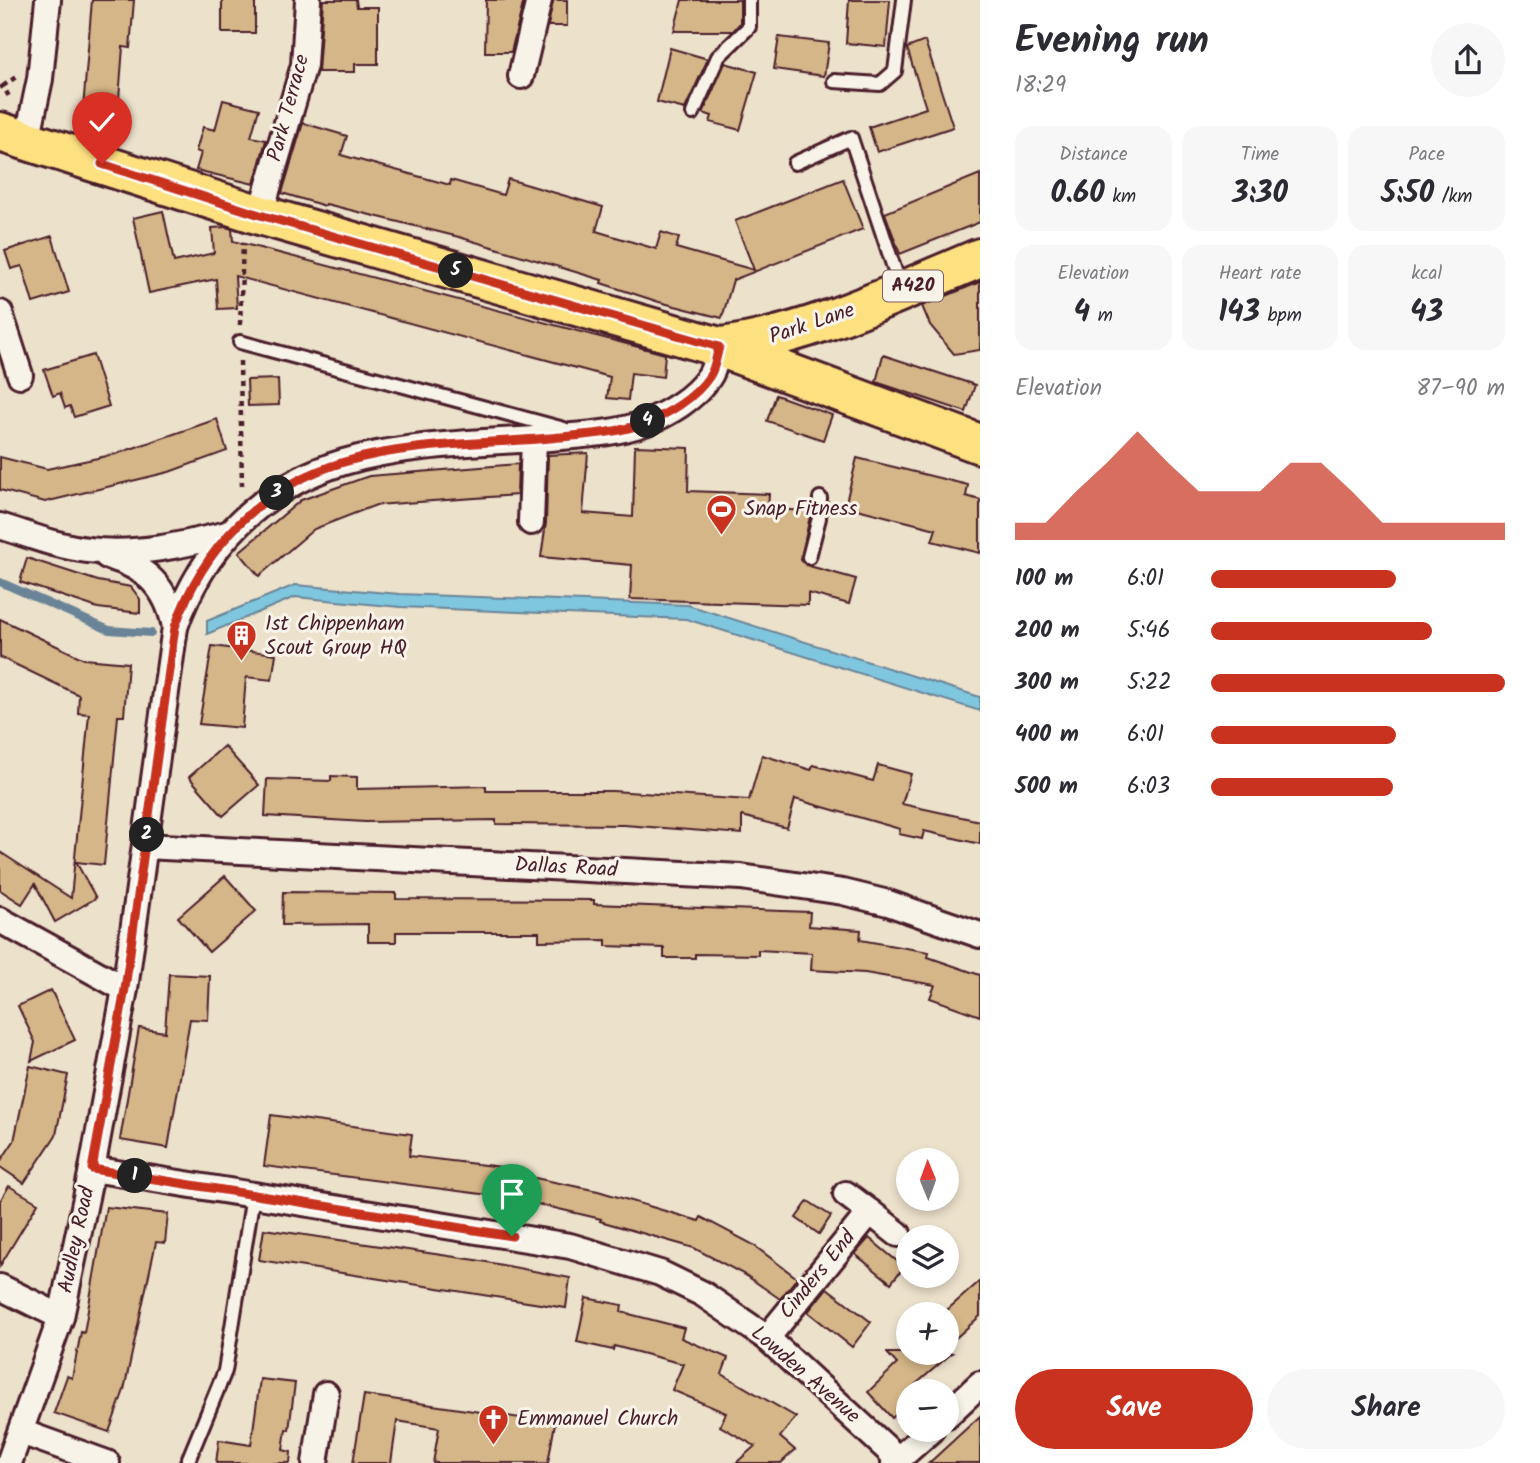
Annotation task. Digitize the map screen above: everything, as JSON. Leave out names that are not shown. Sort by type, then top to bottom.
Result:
[{"type":"main road","name":"A420","points":[[13,136],[260,215],[719,347],[980,444]]},
{"type":"main road","name":"Park Lane","points":[[719,347],[783,336],[980,258]]},
{"type":"main road","name":"A420","points":[[846,313],[823,332],[818,356],[826,376],[846,396]]},
{"type":"street","points":[[13,136],[38,89],[48,0]]},
{"type":"street","name":"Park Terrace","points":[[260,215],[304,65],[308,0]]},
{"type":"street","points":[[520,76],[539,0]]},
{"type":"street","points":[[0,313],[20,374]]},
{"type":"street","name":"Audley Road","points":[[9,1463],[61,1317],[125,989],[175,627],[198,574],[227,534],[269,498],[306,476],[343,462],[422,449],[584,435],[644,423],[684,401],[712,374],[719,347]]},
{"type":"street","points":[[531,522],[534,439]]},
{"type":"street","points":[[0,526],[116,558],[149,575],[165,595],[175,627]]},
{"type":"street","points":[[86,550],[150,550],[227,534]]},
{"type":"street","name":"Dallas Road","points":[[145,846],[741,877],[855,895],[980,934]]},
{"type":"street","points":[[0,920],[125,989]]},
{"type":"street","name":"Lowden Avenue","points":[[92,1169],[536,1240],[618,1259],[660,1273],[703,1294],[767,1338],[896,1461]]},
{"type":"street","name":"Cinders End","points":[[846,1194],[896,1232]]},
{"type":"street","name":"Cinders End","points":[[767,1338],[870,1212]]},
{"type":"street","points":[[0,1287],[61,1317]]},
{"type":"street","points":[[959,1404],[980,1384]]},
{"type":"street","points":[[315,1463],[326,1394]]},
{"type":"street","points":[[21,1432],[107,1463]]},
{"type":"street","points":[[896,1461],[917,1442]]},
{"type":"lane","points":[[693,113],[718,57],[749,27],[749,0]]},
{"type":"lane","points":[[834,81],[880,84],[895,71],[904,0]]},
{"type":"lane","points":[[795,163],[851,138],[901,291]]},
{"type":"lane","points":[[240,342],[584,435]]},
{"type":"lane","points":[[809,557],[816,539],[820,498]]},
{"type":"lane","points":[[187,1463],[225,1371],[253,1195]]},
{"type":"water","points":[[295,585],[400,594],[688,605],[980,697],[980,711],[686,619],[400,607],[295,597],[207,634],[207,621]]},
{"type":"building","points":[[92,0],[134,0],[130,48],[123,47],[118,112],[83,109]]},
{"type":"building","points":[[222,0],[255,0],[255,33],[222,33]]},
{"type":"building","points":[[323,0],[356,0],[357,7],[378,7],[378,64],[355,64],[355,72],[318,72]]},
{"type":"building","points":[[486,0],[524,0],[511,52],[485,52]]},
{"type":"building","points":[[553,0],[567,0],[567,26],[548,26]]},
{"type":"building","points":[[682,0],[740,0],[740,23],[733,31],[674,31]]},
{"type":"building","points":[[849,0],[890,0],[886,47],[846,43]]},
{"type":"building","points":[[779,37],[829,43],[824,76],[774,69]]},
{"type":"building","points":[[925,41],[953,127],[877,152],[869,127],[926,108],[907,48]]},
{"type":"building","points":[[670,48],[708,59],[685,109],[657,102]]},
{"type":"building","points":[[725,63],[757,72],[740,130],[710,122],[712,116],[703,113]]},
{"type":"building","points":[[223,100],[259,109],[251,137],[266,140],[254,184],[196,170],[201,153],[196,151],[203,127],[215,130]]},
{"type":"building","points":[[303,123],[347,136],[341,155],[450,185],[451,180],[503,195],[508,179],[603,207],[596,231],[656,249],[661,232],[679,238],[676,248],[754,270],[735,221],[843,179],[863,229],[733,280],[722,318],[659,302],[601,283],[602,280],[459,237],[326,204],[325,206],[282,193]]},
{"type":"building","points":[[980,174],[980,222],[900,254],[885,213]]},
{"type":"building","points":[[163,211],[174,262],[214,253],[212,228],[226,227],[232,229],[233,241],[665,354],[663,377],[631,373],[628,400],[607,398],[610,377],[235,276],[237,308],[218,309],[216,279],[149,293],[133,218]]},
{"type":"building","points":[[52,236],[69,292],[33,303],[22,266],[11,269],[5,251]]},
{"type":"building","points":[[980,282],[980,350],[954,354],[930,325],[922,306]]},
{"type":"building","points":[[93,355],[109,406],[74,417],[70,406],[65,408],[60,393],[53,396],[44,370]]},
{"type":"building","points":[[883,355],[975,385],[966,412],[876,382]]},
{"type":"building","points":[[278,379],[279,405],[248,406],[247,380]]},
{"type":"building","points":[[776,395],[832,415],[823,440],[767,421]]},
{"type":"building","points":[[217,419],[227,451],[169,472],[45,502],[0,490],[0,457],[47,469],[116,454]]},
{"type":"building","name":"Snap Fitness","points":[[635,446],[689,448],[688,491],[769,494],[768,509],[811,511],[801,560],[806,565],[856,579],[849,604],[808,593],[808,605],[630,599],[632,565],[541,557],[546,523],[548,455],[588,453],[583,513],[633,517]]},
{"type":"building","points":[[857,458],[968,485],[966,496],[980,500],[980,553],[932,541],[936,529],[845,506]]},
{"type":"building","points":[[518,464],[517,495],[376,505],[314,529],[259,576],[239,552],[301,500],[369,476]]},
{"type":"building","points":[[27,558],[98,581],[131,587],[140,599],[140,613],[98,608],[20,582]]},
{"type":"building","points":[[0,619],[84,659],[128,663],[124,716],[118,716],[104,865],[76,862],[96,898],[55,922],[35,884],[22,904],[0,890],[0,852],[71,898],[89,714],[78,713],[79,695],[0,657]]},
{"type":"building","points":[[212,646],[276,654],[272,680],[246,677],[242,728],[199,724]]},
{"type":"building","points":[[224,746],[259,785],[223,816],[189,777]]},
{"type":"building","points":[[762,755],[811,770],[813,765],[873,781],[878,765],[911,774],[902,804],[980,821],[980,844],[924,831],[922,839],[899,834],[900,829],[795,799],[787,828],[742,816],[742,834],[624,825],[496,824],[496,820],[365,822],[265,816],[267,779],[331,781],[331,776],[357,777],[357,789],[486,786],[486,791],[612,791],[749,800]]},
{"type":"building","points":[[225,876],[256,911],[209,952],[178,917]]},
{"type":"building","points":[[283,892],[396,893],[396,899],[594,900],[594,904],[810,912],[809,926],[861,930],[860,940],[929,952],[928,957],[980,975],[980,1016],[930,998],[935,985],[865,973],[811,970],[812,953],[758,950],[758,955],[695,954],[695,958],[664,958],[664,948],[606,946],[606,940],[539,941],[539,932],[396,932],[396,942],[368,942],[368,924],[282,925]]},
{"type":"building","points":[[169,974],[210,976],[208,1020],[190,1019],[168,1148],[120,1140],[139,1028],[165,1032]]},
{"type":"building","points":[[51,990],[75,1040],[31,1061],[35,1042],[18,1006]]},
{"type":"building","points":[[30,1066],[68,1075],[56,1135],[24,1183],[0,1167],[0,1162],[14,1141]]},
{"type":"building","points":[[271,1115],[412,1134],[409,1156],[501,1167],[501,1171],[598,1191],[699,1221],[701,1217],[752,1244],[797,1278],[780,1299],[747,1276],[694,1248],[600,1221],[601,1219],[512,1198],[264,1166]]},
{"type":"building","points":[[9,1186],[38,1203],[0,1266],[0,1201]]},
{"type":"building","points":[[808,1201],[831,1216],[819,1234],[796,1218]]},
{"type":"building","points":[[106,1207],[168,1214],[165,1243],[156,1242],[124,1390],[109,1432],[54,1413],[67,1376],[72,1378],[81,1332],[84,1333]]},
{"type":"building","points":[[264,1229],[476,1260],[570,1278],[566,1308],[259,1260]]},
{"type":"building","points":[[869,1238],[896,1260],[896,1277],[891,1283],[855,1254]]},
{"type":"building","points":[[980,1281],[980,1316],[959,1335],[959,1302],[956,1302]]},
{"type":"building","points":[[827,1288],[871,1322],[852,1347],[808,1312]]},
{"type":"building","points":[[586,1298],[622,1305],[621,1312],[684,1328],[681,1338],[728,1358],[722,1374],[796,1417],[780,1437],[795,1450],[781,1463],[736,1463],[755,1446],[720,1426],[726,1413],[672,1390],[683,1364],[614,1346],[613,1350],[577,1342]]},
{"type":"building","points":[[887,1353],[896,1353],[896,1363]]},
{"type":"building","points":[[896,1365],[938,1365],[922,1379],[896,1379],[896,1414],[892,1418],[868,1392]]},
{"type":"building","points":[[260,1379],[295,1383],[289,1430],[286,1429],[283,1450],[291,1452],[290,1463],[216,1463],[219,1440],[251,1445]]},
{"type":"building","name":"Emmanuel Church","points":[[364,1395],[555,1423],[548,1463],[433,1463],[439,1428],[397,1421],[391,1463],[353,1463]]},
{"type":"building","points":[[980,1416],[980,1463],[929,1463],[952,1442],[959,1442],[959,1435]]},
{"type":"waterway","points":[[0,582],[109,630],[151,633]]},
{"type":"place","name":"Snap Fitness","points":[[721,536]]},
{"type":"place","name":"1st Chippenham Scout Group HQ","points":[[242,663]]},
{"type":"place","name":"Emmanuel Church","points":[[494,1446]]},
{"type":"route","points":[[102,164],[260,215],[719,347],[712,374],[699,389],[666,413],[644,423],[584,435],[383,454],[343,462],[306,476],[269,498],[227,534],[198,574],[175,627],[125,989],[92,1169],[512,1236]]}]
